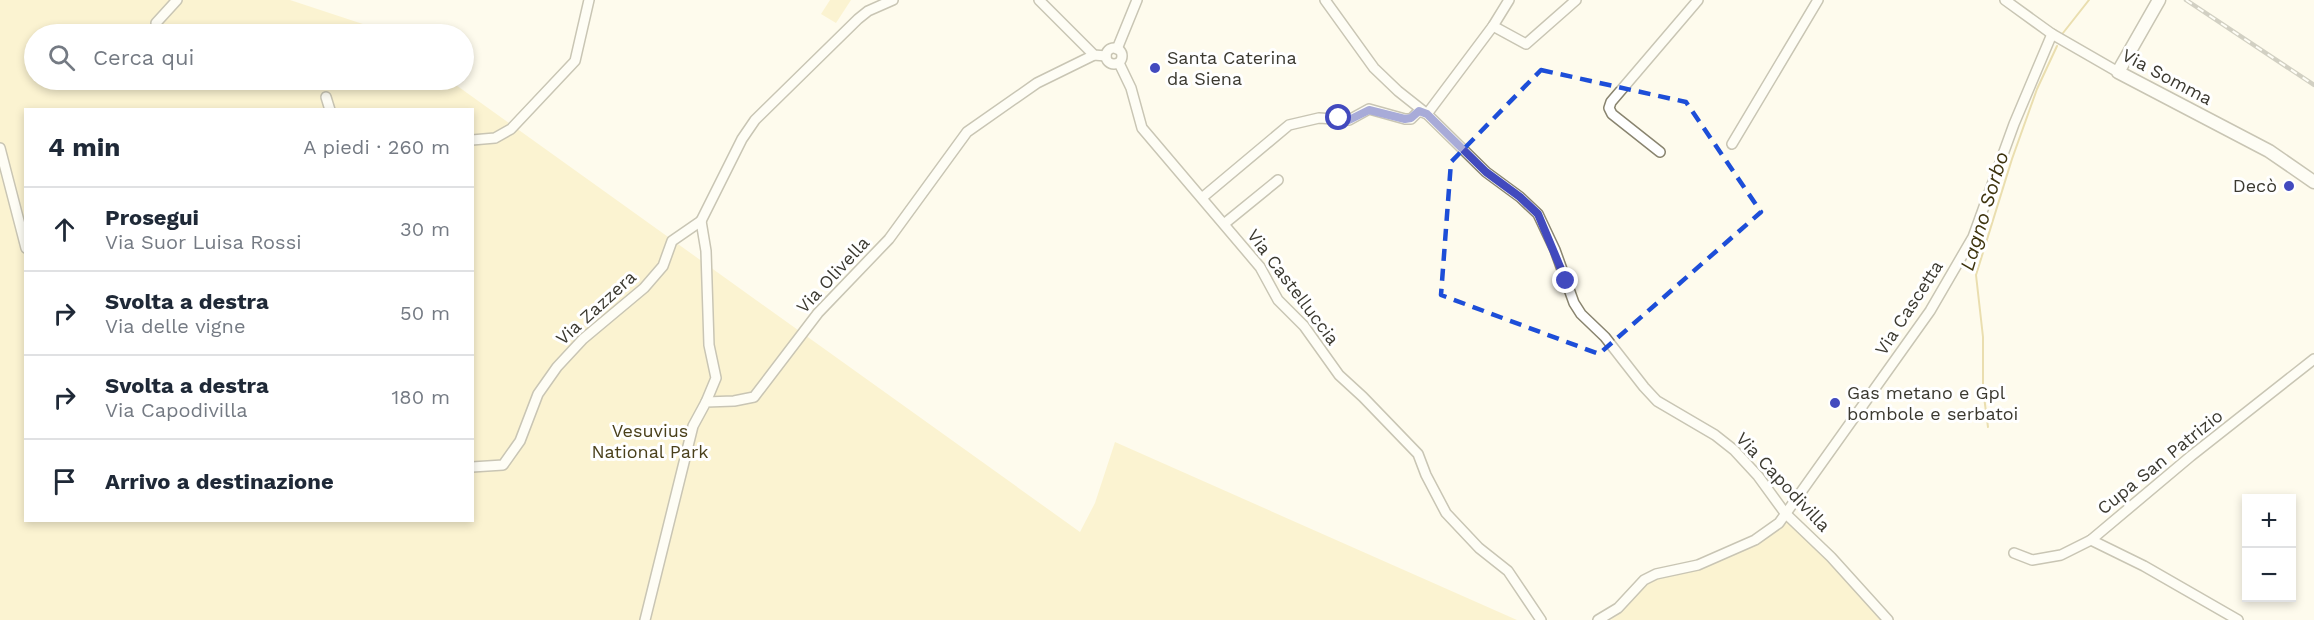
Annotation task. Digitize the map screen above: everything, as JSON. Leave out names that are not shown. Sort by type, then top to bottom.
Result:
[{"type":"main road","points":[[2118,72],[2159,0]]},
{"type":"main road","name":"Via Somma","points":[[2118,72],[2269,150],[2314,182]]},
{"type":"street","points":[[156,23],[177,0]]},
{"type":"street","points":[[474,140],[495,138],[511,129],[575,61],[589,0]]},
{"type":"street","points":[[645,620],[693,426],[716,378],[709,345],[706,251],[701,221],[742,139],[755,120],[868,10],[893,0]]},
{"type":"street","points":[[1039,0],[1094,55],[1106,56],[1112,64],[1119,63],[1123,57],[1117,49]]},
{"type":"street","points":[[1117,49],[1137,0]]},
{"type":"street","name":"Via Capodivilla","points":[[1325,0],[1374,68],[1427,114],[1486,172],[1520,197],[1538,214],[1555,250],[1574,303],[1644,387],[1657,401],[1715,435],[1734,450],[1758,476],[1785,513],[1831,557],[1887,620]]},
{"type":"street","points":[[1203,198],[1289,125],[1319,118],[1349,120],[1369,110],[1405,119],[1411,118],[1419,111],[1427,114],[1493,26],[1509,0]]},
{"type":"street","points":[[1493,26],[1526,44],[1576,0]]},
{"type":"street","points":[[1660,152],[1612,114],[1609,108],[1611,102],[1698,0]]},
{"type":"street","points":[[1732,144],[1818,0]]},
{"type":"street","name":"Via Somma","points":[[2005,0],[2052,34],[2118,72]]},
{"type":"street","name":"Via Cascetta","points":[[1598,620],[1618,608],[1644,580],[1656,574],[1698,565],[1755,540],[1779,523],[1930,311],[1973,237],[2013,124],[2052,34]]},
{"type":"street","points":[[1106,56],[1110,50],[1117,49]]},
{"type":"street","name":"Via Olivella","points":[[706,402],[734,401],[754,397],[818,313],[890,239],[967,132],[1037,83],[1094,55]]},
{"type":"street","name":"Via Castelluccia","points":[[1119,63],[1125,73],[1142,128],[1260,267],[1278,300],[1304,326],[1339,375],[1418,454],[1446,513],[1497,564],[1508,571],[1541,620]]},
{"type":"street","points":[[326,97],[329,108]]},
{"type":"street","points":[[0,148],[24,240]]},
{"type":"street","points":[[1224,224],[1278,180]]},
{"type":"street","name":"Via Zazzera","points":[[474,466],[503,465],[520,441],[538,394],[552,374],[583,339],[644,288],[663,266],[667,251],[677,236],[701,221]]},
{"type":"street","name":"Cupa San Patrizio","points":[[2014,553],[2032,560],[2061,555],[2091,540],[2190,456],[2314,359]]},
{"type":"street","points":[[2091,540],[2144,566],[2238,620]]},
{"type":"highlighted area","points":[[1541,70],[1686,102],[1761,212],[1599,354],[1441,295],[1451,162]]},
{"type":"green space","name":"Vesuvius National Park","points":[[0,0],[290,0],[363,24],[24,24],[24,90],[463,90],[1080,532],[1095,503],[1115,442],[1517,620],[0,620]]},
{"type":"green space","points":[[830,0],[851,0],[836,23],[821,14]]},
{"type":"green space","points":[[1791,513],[1891,620],[1594,620],[1632,595],[1658,574],[1750,538]]},
{"type":"waterway","name":"Lagno Sorbo","points":[[2063,33],[2089,0]]},
{"type":"waterway","name":"Lagno Sorbo","points":[[1988,427],[1983,389],[1983,337],[1976,275],[2012,159],[2037,89],[2057,46]]},
{"type":"railway","points":[[2186,0],[2314,85]]},
{"type":"place","name":"Santa Caterina da Siena","points":[[1155,68]]},
{"type":"place","name":"Decò","points":[[2289,186]]},
{"type":"place","name":"Gas metano e Gpl bombole e serbatoi","points":[[1835,403]]},
{"type":"route","points":[[1339,118],[1349,120],[1369,110],[1405,119],[1411,118],[1419,111],[1427,114],[1486,172],[1520,197],[1538,214],[1545,226],[1566,281]]}]
